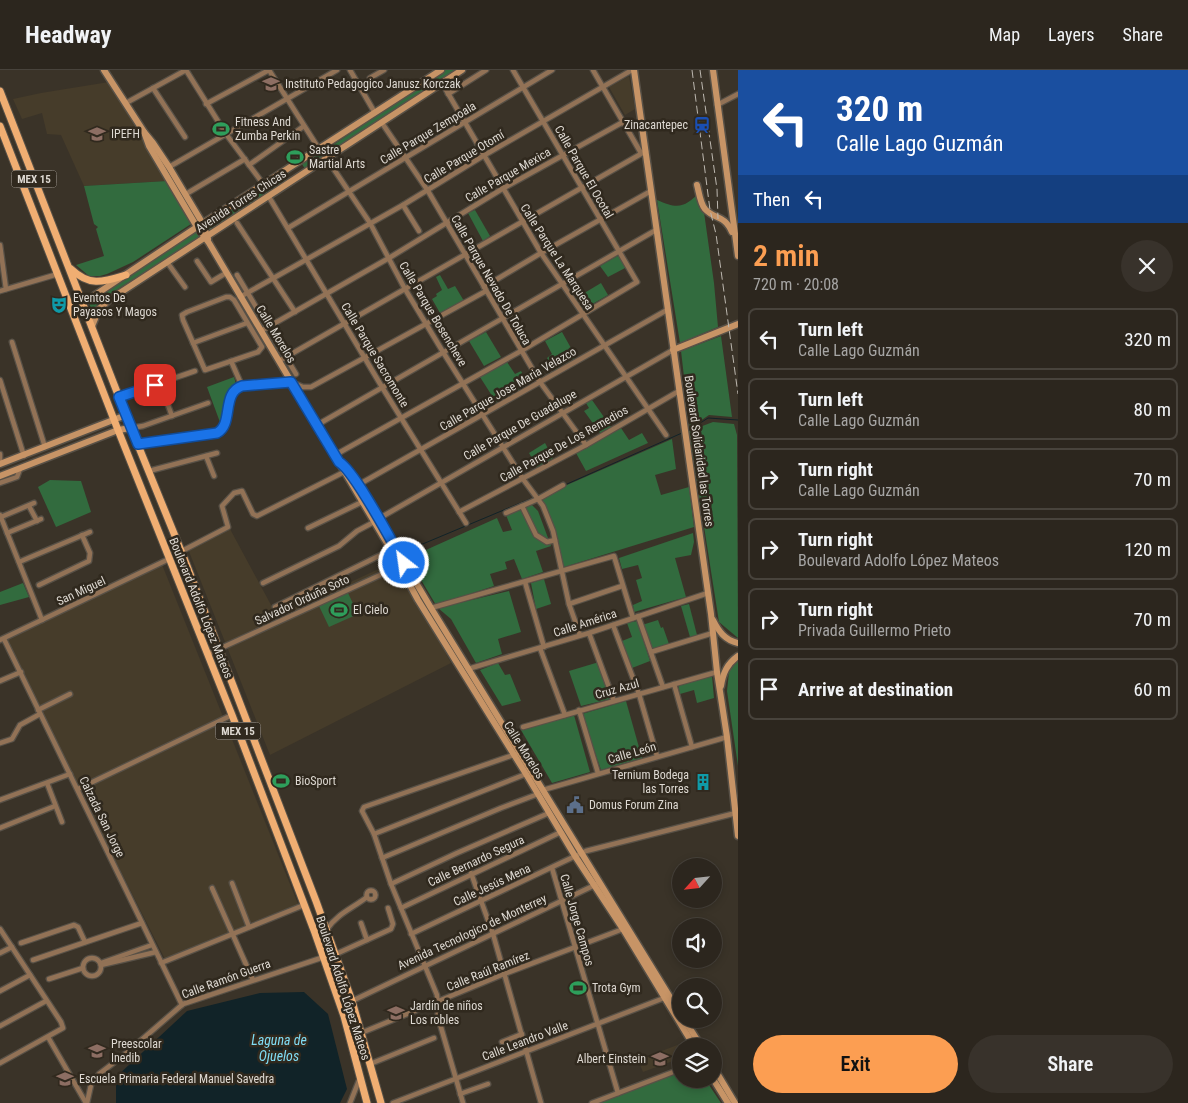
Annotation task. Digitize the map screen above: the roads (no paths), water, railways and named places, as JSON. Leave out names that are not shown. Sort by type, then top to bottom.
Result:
[{"type":"main road","name":"Avenida Torres Chicas","points":[[83,303],[200,225],[320,149],[433,72],[441,70]]},
{"type":"main road","name":"Avenida Torres Chicas","points":[[92,326],[98,309],[109,300],[167,262],[207,239],[269,196],[462,70]]},
{"type":"main road","name":"Boulevard Solidaridad las Torres","points":[[633,70],[643,152],[651,191],[708,592],[737,813],[738,836]]},
{"type":"main road","points":[[713,70],[738,256]]},
{"type":"main road","points":[[106,71],[186,194],[200,225]]},
{"type":"main road","name":"Boulevard Adolfo López Mateos","points":[[0,91],[131,428],[182,551],[326,929]]},
{"type":"main road","name":"Boulevard Adolfo López Mateos","points":[[0,126],[113,419],[232,715],[324,957],[344,1016],[367,1103]]},
{"type":"main road","points":[[144,132],[149,146],[200,225]]},
{"type":"main road","points":[[300,162],[301,169],[306,172]]},
{"type":"main road","points":[[288,170],[293,173],[294,180]]},
{"type":"main road","points":[[697,185],[703,207],[709,213],[727,222],[736,240]]},
{"type":"main road","name":"Calle Morelos","points":[[200,225],[226,273],[344,472],[468,668],[578,855]]},
{"type":"main road","points":[[69,267],[82,278],[94,282],[126,275]]},
{"type":"main road","points":[[75,318],[83,303]]},
{"type":"main road","points":[[673,350],[738,324]]},
{"type":"main road","points":[[0,464],[126,415]]},
{"type":"main road","points":[[0,476],[118,430],[131,428]]},
{"type":"main road","name":"Calle Morelos","points":[[339,462],[348,469],[358,485],[391,550],[402,564],[418,600],[517,754],[526,774],[540,792],[561,832],[597,883],[672,1001]]},
{"type":"main road","points":[[711,614],[722,635],[738,643]]},
{"type":"main road","points":[[721,693],[724,671],[738,656]]},
{"type":"main road","name":"Calle Morelos","points":[[597,883],[622,929],[689,1038]]},
{"type":"main road","name":"MEX 15","points":[[326,929],[352,1001]]},
{"type":"main road","name":"Boulevard Adolfo López Mateos","points":[[352,1001],[381,1103]]},
{"type":"main road","points":[[722,1081],[735,1103]]},
{"type":"main road","points":[[719,1088],[728,1103]]},
{"type":"street","points":[[126,103],[186,70],[226,134],[264,185]]},
{"type":"street","points":[[206,104],[269,70],[320,149]]},
{"type":"street","points":[[169,167],[338,70]]},
{"type":"street","points":[[350,70],[375,112]]},
{"type":"street","points":[[370,78],[384,70]]},
{"type":"street","points":[[448,94],[486,70]]},
{"type":"street","name":"Calle Parque El Ocotal","points":[[513,70],[636,282],[582,314]]},
{"type":"street","name":"Calle Parque Zempoala","points":[[288,228],[407,159],[552,70]]},
{"type":"street","points":[[279,361],[465,256],[521,221],[643,152],[593,70]]},
{"type":"street","name":"Calle Parque Otomí","points":[[240,297],[428,191],[483,156],[633,70]]},
{"type":"street","name":"Calle Parque La Marquesa","points":[[442,83],[521,221],[561,285],[627,376],[666,435]]},
{"type":"street","points":[[154,88],[184,137]]},
{"type":"street","points":[[717,105],[738,94]]},
{"type":"street","name":"Calle Parque Mexica","points":[[261,331],[389,258],[502,188],[623,122]]},
{"type":"street","name":"Calle Parque Nevado De Toluca","points":[[382,123],[428,191],[540,382],[586,445]]},
{"type":"street","points":[[249,165],[304,126]]},
{"type":"street","name":"Calle Parque Bosencheve","points":[[327,158],[370,223],[404,289],[546,513],[555,540],[569,604],[580,635]]},
{"type":"street","points":[[186,194],[245,159]]},
{"type":"street","points":[[138,444],[221,431],[224,427],[232,393],[242,386],[291,382],[304,387],[311,387],[427,324],[541,253],[651,191]]},
{"type":"street","name":"Calle Parque Sacromonte","points":[[269,196],[344,324],[466,523]]},
{"type":"street","points":[[403,205],[419,231]]},
{"type":"street","points":[[237,223],[295,312]]},
{"type":"street","points":[[317,425],[656,230]]},
{"type":"street","points":[[0,245],[6,290]]},
{"type":"street","points":[[197,261],[211,282],[226,273]]},
{"type":"street","points":[[167,262],[185,287]]},
{"type":"street","points":[[0,291],[58,274]]},
{"type":"street","points":[[237,275],[296,374]]},
{"type":"street","points":[[230,297],[234,300],[247,323],[260,343],[261,350],[204,370],[182,315],[230,297]]},
{"type":"street","name":"Calle Parque Jose Maria Velazco","points":[[358,485],[667,310]]},
{"type":"street","points":[[335,456],[521,351],[582,314]]},
{"type":"street","points":[[194,343],[247,323]]},
{"type":"street","points":[[12,342],[45,447]]},
{"type":"street","name":"Calle Parque De Guadalupe","points":[[263,583],[339,546],[357,531],[673,350]]},
{"type":"street","points":[[231,361],[242,386]]},
{"type":"street","points":[[119,397],[195,371]]},
{"type":"street","points":[[0,380],[24,456]]},
{"type":"street","points":[[155,385],[165,397],[172,416]]},
{"type":"street","name":"Calle Parque De Los Remedios","points":[[459,512],[586,445],[679,391]]},
{"type":"street","points":[[131,428],[143,426],[208,403]]},
{"type":"street","points":[[149,471],[217,453]]},
{"type":"street","points":[[206,456],[214,476]]},
{"type":"street","points":[[0,457],[7,462]]},
{"type":"street","points":[[0,457],[0,464]]},
{"type":"street","points":[[0,482],[17,477],[20,469]]},
{"type":"street","points":[[182,551],[228,527],[222,506],[234,493],[242,491],[253,514],[257,516],[344,472]]},
{"type":"street","points":[[506,512],[538,499],[563,485]]},
{"type":"street","points":[[308,528],[362,502]]},
{"type":"street","points":[[34,503],[0,516],[42,620]]},
{"type":"street","points":[[7,533],[39,520],[29,506]]},
{"type":"street","points":[[522,506],[536,534],[547,542],[555,540]]},
{"type":"street","points":[[19,562],[90,532]]},
{"type":"street","points":[[40,585],[89,561],[90,554],[82,535]]},
{"type":"street","points":[[275,607],[391,550]]},
{"type":"street","points":[[431,608],[614,556],[622,586],[651,652],[663,687]]},
{"type":"street","name":"San Miguel","points":[[2,639],[169,559]]},
{"type":"street","name":"Salvador Orduña Soto","points":[[208,654],[402,564]]},
{"type":"street","points":[[525,582],[542,647],[564,715]]},
{"type":"street","points":[[569,604],[622,586]]},
{"type":"street","name":"Calle América","points":[[468,668],[590,633],[708,592]]},
{"type":"street","points":[[613,625],[639,694],[657,756]]},
{"type":"street","points":[[590,633],[614,701]]},
{"type":"street","points":[[651,652],[713,633]]},
{"type":"street","name":"Calzada San Jorge","points":[[2,639],[21,672],[182,1005]]},
{"type":"street","points":[[0,681],[21,672]]},
{"type":"street","name":"Cruz Azul","points":[[523,727],[717,672]]},
{"type":"street","points":[[674,684],[692,747]]},
{"type":"street","points":[[0,743],[12,738],[20,724],[70,694]]},
{"type":"street","points":[[578,710],[598,773]]},
{"type":"street","points":[[78,789],[232,715]]},
{"type":"street","name":"Calle León","points":[[382,858],[540,792],[598,773],[727,737]]},
{"type":"street","points":[[463,1103],[437,1011],[437,995],[391,884],[374,834],[362,813],[363,809],[517,754]]},
{"type":"street","points":[[0,800],[70,774]]},
{"type":"street","points":[[374,834],[526,774]]},
{"type":"street","points":[[47,783],[62,822]]},
{"type":"street","points":[[0,828],[55,806]]},
{"type":"street","points":[[391,884],[550,813]]},
{"type":"street","name":"Calle Jesús Mena","points":[[411,934],[578,855],[599,847],[737,813]]},
{"type":"street","name":"Calle Bernardo Segura","points":[[401,908],[471,873],[561,832]]},
{"type":"street","name":"Calle Jorge Campos","points":[[552,868],[618,1093]]},
{"type":"street","points":[[471,873],[493,934],[541,1103]]},
{"type":"street","points":[[232,883],[249,927]]},
{"type":"street","name":"Avenida Tecnologico de Monterrey","points":[[352,1001],[597,883]]},
{"type":"street","points":[[212,888],[253,980]]},
{"type":"street","points":[[326,929],[336,917],[367,897]]},
{"type":"street","points":[[161,963],[304,905]]},
{"type":"street","points":[[336,954],[393,927],[388,908]]},
{"type":"street","points":[[33,960],[142,923]]},
{"type":"street","points":[[360,923],[367,940]]},
{"type":"street","points":[[21,943],[74,926],[78,928],[85,942]]},
{"type":"street","points":[[0,929],[61,1022],[63,1028],[0,1063]]},
{"type":"street","name":"Calle Raúl Ramírez","points":[[362,1033],[504,974],[622,929]]},
{"type":"street","points":[[101,964],[152,944]]},
{"type":"street","points":[[0,953],[12,947]]},
{"type":"street","points":[[101,964],[156,952]]},
{"type":"street","points":[[90,957],[96,958],[101,964],[100,972],[92,976],[86,974],[83,968],[84,963],[90,957]]},
{"type":"street","name":"Calle Ramón Guerra","points":[[86,1103],[91,1085],[98,1074],[124,1055],[182,1005],[324,957]]},
{"type":"street","points":[[49,979],[83,968]]},
{"type":"street","points":[[0,991],[30,974]]},
{"type":"street","name":"Calle Leandro Valle","points":[[393,1103],[664,998]]},
{"type":"street","points":[[0,1026],[46,1000]]},
{"type":"street","points":[[502,1042],[522,1034]]},
{"type":"street","points":[[48,1037],[86,1103]]},
{"type":"street","points":[[370,1064],[434,1038]]},
{"type":"street","points":[[592,1103],[672,1072]]},
{"type":"street","points":[[350,1103],[360,1077]]},
{"type":"street","points":[[460,1094],[488,1084]]},
{"type":"water","name":"Laguna de Ojuelos","points":[[304,992],[328,1014],[347,1089],[340,1103],[116,1103],[116,1077],[187,1011],[260,993]]},
{"type":"waterway","points":[[688,431],[708,418],[738,420]]},
{"type":"waterway","points":[[567,484],[682,433]]},
{"type":"waterway","points":[[406,551],[530,499]]},
{"type":"railway","points":[[692,70],[710,210],[716,234],[738,394]]},
{"type":"railway","points":[[700,70],[717,189],[718,219]]},
{"type":"place","name":"Instituto Pedagogico Janusz Korczak","points":[[271,84]]},
{"type":"place","name":"Zinacantepec","points":[[702,125]]},
{"type":"place","name":"Fitness And Zumba Perkin","points":[[221,129]]},
{"type":"place","name":"IPEFH","points":[[97,134]]},
{"type":"place","name":"Sastre Martial Arts","points":[[295,157]]},
{"type":"place","name":"Eventos De Payasos Y Magos","points":[[59,305]]},
{"type":"place","name":"El Cielo","points":[[339,610]]},
{"type":"place","name":"BioSport","points":[[281,781]]},
{"type":"place","name":"Ternium Bodega las Torres","points":[[703,782]]},
{"type":"place","name":"Domus Forum Zina","points":[[575,805]]},
{"type":"place","name":"Trota Gym","points":[[578,988]]},
{"type":"place","name":"Jardín de niños Los robles","points":[[396,1013]]},
{"type":"place","name":"Preescolar Inedib","points":[[97,1051]]},
{"type":"place","name":"Albert Einstein","points":[[660,1059]]},
{"type":"place","name":"Escuela Primaria Federal Manuel Savedra","points":[[65,1079]]}]
